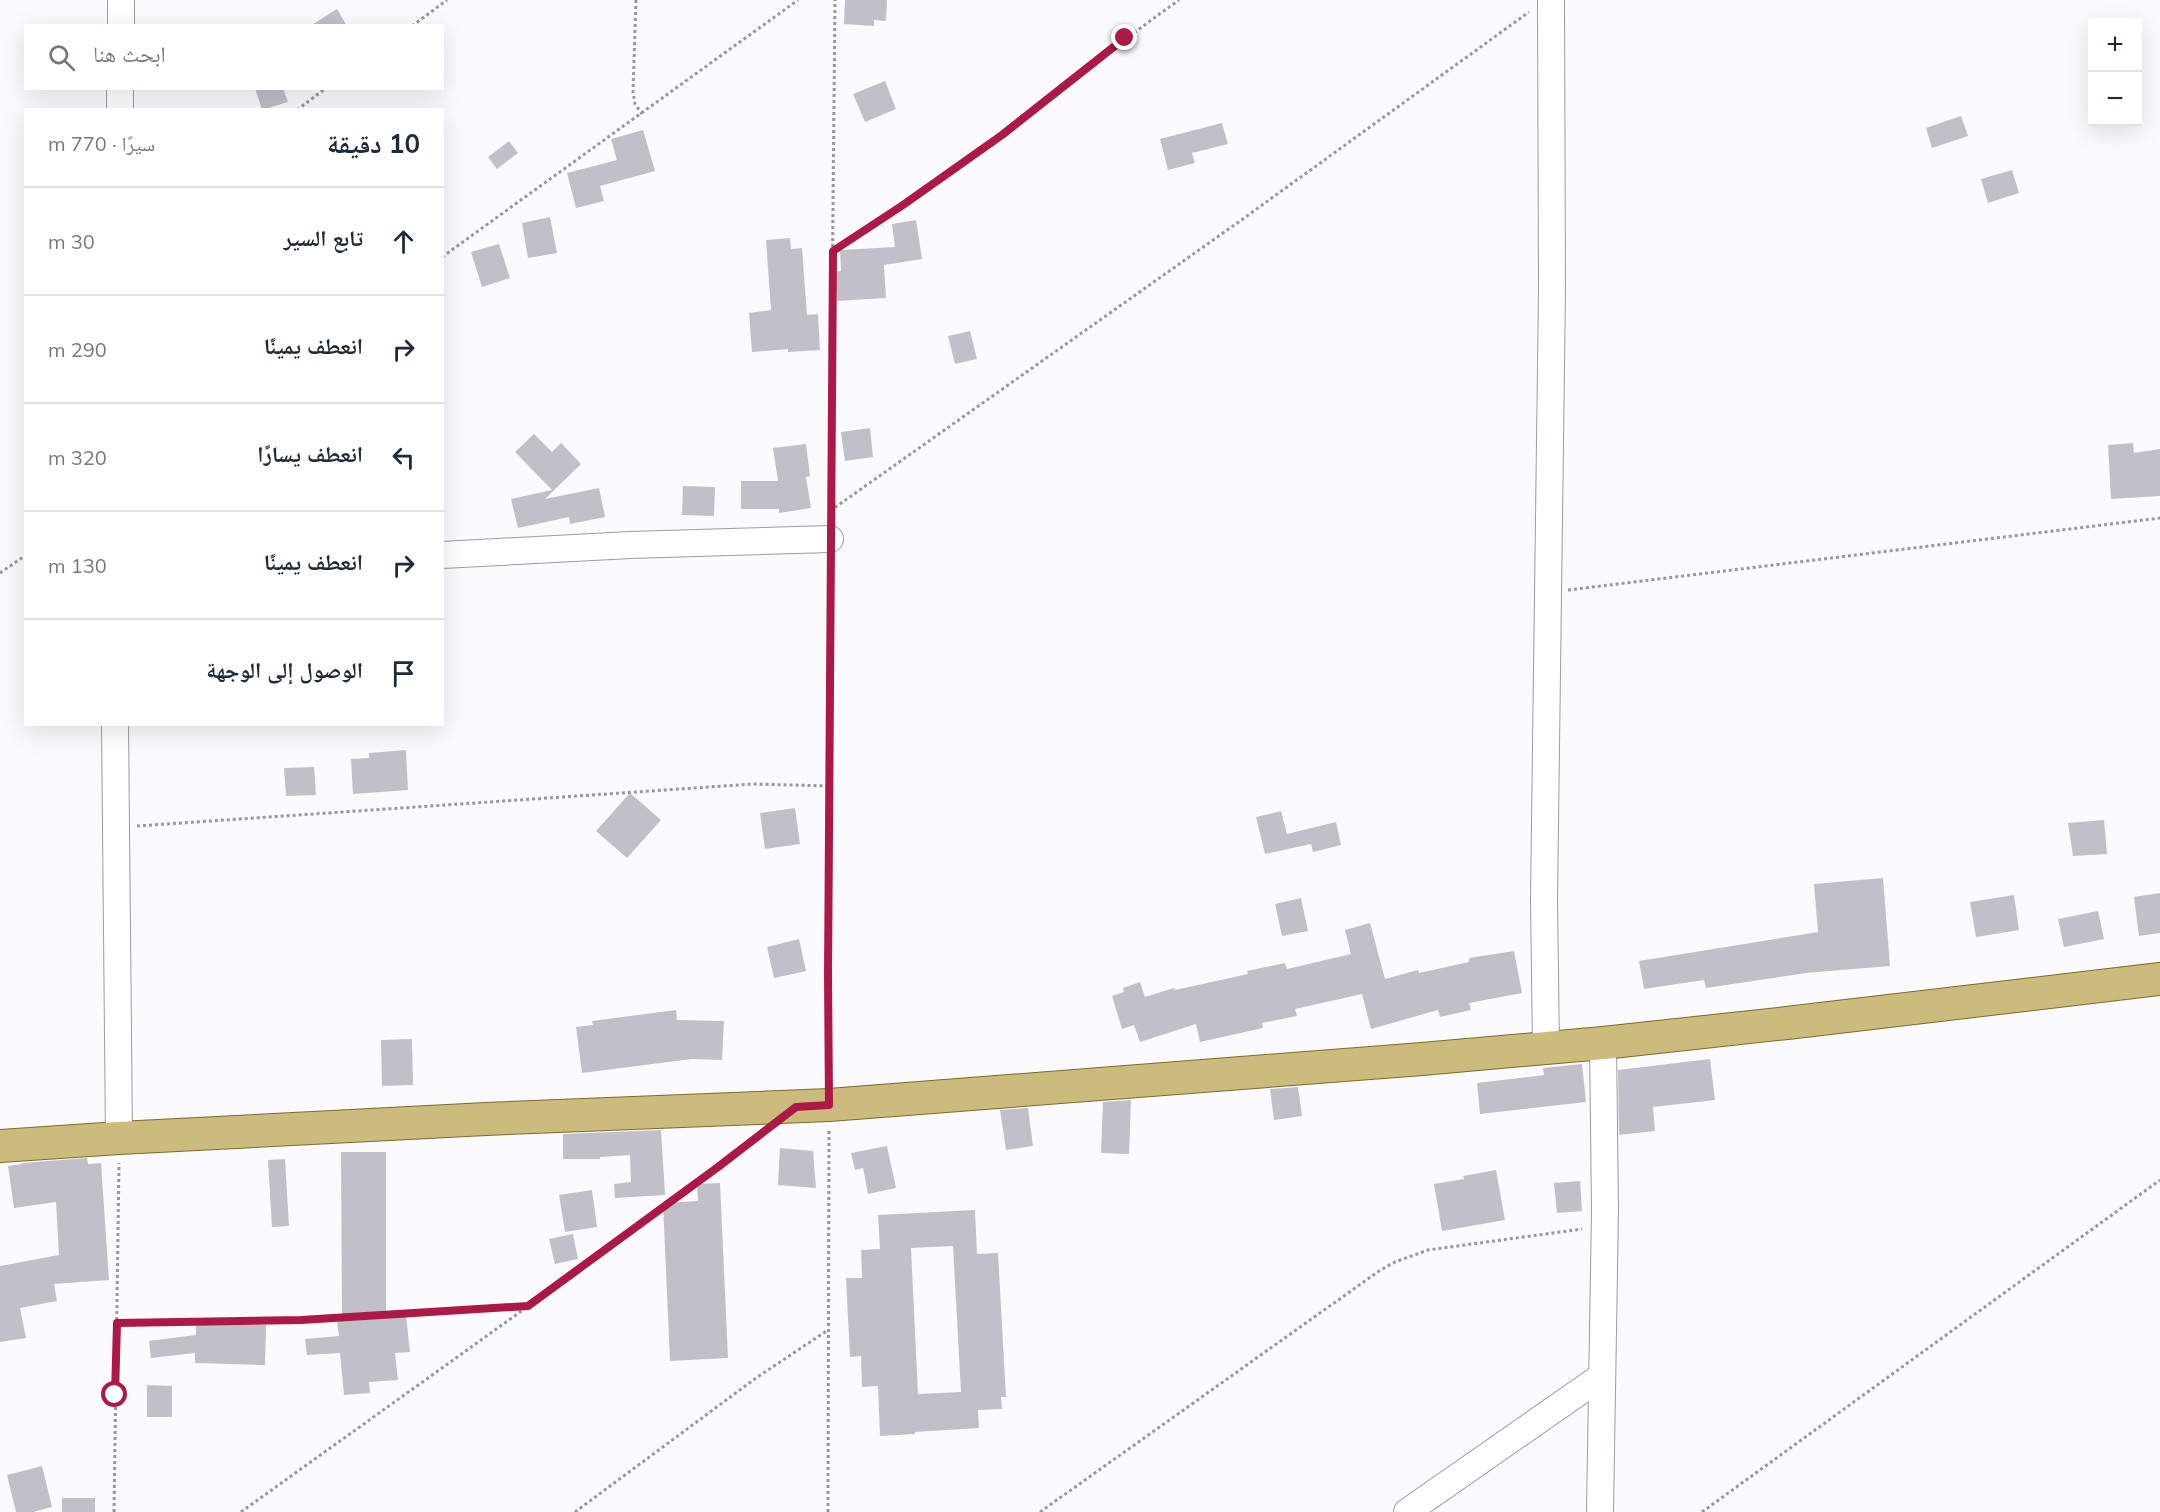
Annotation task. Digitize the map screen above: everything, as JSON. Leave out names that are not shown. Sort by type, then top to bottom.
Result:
[{"type":"main road","points":[[0,1146],[486,1119],[829,1105],[1603,1043],[2160,979]]},
{"type":"street","points":[[121,0],[121,24]]},
{"type":"street","points":[[1546,1048],[1544,900],[1552,289],[1551,2]]},
{"type":"street","points":[[120,90],[120,108]]},
{"type":"street","points":[[444,555],[630,545],[830,539]]},
{"type":"street","points":[[115,726],[120,1138]]},
{"type":"street","points":[[1600,1512],[1605,1227],[1603,1043]]},
{"type":"street","points":[[1407,1512],[1602,1376]]},
{"type":"path","points":[[415,24],[447,0]]},
{"type":"path","points":[[636,0],[633,92],[635,104],[642,114]]},
{"type":"path","points":[[444,255],[798,0]]},
{"type":"path","points":[[828,1512],[830,512],[835,0]]},
{"type":"path","points":[[833,251],[1002,135],[1125,38],[1179,0]]},
{"type":"path","points":[[830,512],[1240,221],[1518,19],[1551,2]]},
{"type":"path","points":[[300,108],[323,90]]},
{"type":"path","points":[[1548,592],[2160,518]]},
{"type":"path","points":[[0,573],[24,556]]},
{"type":"path","points":[[117,827],[741,784],[829,786]]},
{"type":"path","points":[[241,1512],[528,1306],[796,1107]]},
{"type":"path","points":[[114,1512],[120,1138]]},
{"type":"path","points":[[1702,1512],[2160,1180]]},
{"type":"path","points":[[1040,1512],[1378,1271],[1395,1262],[1428,1250],[1520,1236],[1605,1227]]},
{"type":"path","points":[[117,1323],[301,1320],[528,1306]]},
{"type":"path","points":[[574,1512],[756,1378],[828,1330]]},
{"type":"building","points":[[845,0],[887,0],[886,21],[874,20],[874,26],[844,24]]},
{"type":"building","points":[[337,9],[346,24],[313,24]]},
{"type":"building","points":[[885,81],[896,109],[865,122],[853,94]]},
{"type":"building","points":[[256,90],[284,90],[288,102],[261,108]]},
{"type":"building","points":[[1961,116],[1968,136],[1932,148],[1926,128]]},
{"type":"building","points":[[1222,123],[1228,144],[1192,153],[1195,163],[1168,170],[1160,139]]},
{"type":"building","points":[[643,130],[655,171],[600,186],[604,201],[576,208],[567,173],[617,160],[611,139]]},
{"type":"building","points":[[509,141],[518,153],[497,169],[488,157]]},
{"type":"building","points":[[2012,170],[2019,193],[1988,203],[1981,179]]},
{"type":"building","points":[[550,217],[557,253],[528,258],[522,223]]},
{"type":"building","points":[[916,220],[922,259],[884,265],[886,298],[837,301],[835,272],[841,271],[840,250],[895,247],[892,224]]},
{"type":"building","points":[[790,238],[791,249],[802,248],[807,315],[818,314],[820,350],[788,352],[788,349],[752,352],[749,313],[771,310],[766,240]]},
{"type":"building","points":[[499,244],[510,278],[482,287],[471,252]]},
{"type":"building","points":[[970,331],[977,359],[955,364],[948,336]]},
{"type":"building","points":[[870,428],[873,457],[845,461],[841,432]]},
{"type":"building","points":[[534,434],[552,452],[561,443],[581,464],[545,499],[599,488],[605,517],[570,524],[569,517],[518,528],[511,499],[552,490],[515,452]]},
{"type":"building","points":[[2133,443],[2134,453],[2160,449],[2160,496],[2111,499],[2108,445]]},
{"type":"building","points":[[806,444],[810,476],[806,477],[811,508],[779,513],[779,509],[741,509],[741,481],[778,481],[773,448]]},
{"type":"building","points":[[683,486],[715,487],[714,516],[682,515]]},
{"type":"building","points":[[406,750],[408,790],[353,794],[351,759],[369,758],[369,753]]},
{"type":"building","points":[[314,767],[316,795],[286,796],[284,768]]},
{"type":"building","points":[[630,793],[661,820],[627,858],[596,831]]},
{"type":"building","points":[[795,808],[800,844],[765,849],[760,813]]},
{"type":"building","points":[[1281,811],[1287,834],[1336,822],[1341,845],[1313,852],[1311,844],[1265,854],[1256,817]]},
{"type":"building","points":[[2104,820],[2107,854],[2073,856],[2068,823]]},
{"type":"building","points":[[1883,878],[1890,966],[1806,973],[1706,988],[1704,980],[1644,989],[1639,961],[1818,932],[1814,884]]},
{"type":"building","points":[[2160,893],[2160,933],[2139,936],[2134,897]]},
{"type":"building","points":[[2014,895],[2019,930],[1976,937],[1970,902]]},
{"type":"building","points":[[1301,898],[1308,931],[1282,936],[1275,904]]},
{"type":"building","points":[[2098,911],[2104,939],[2064,947],[2058,919]]},
{"type":"building","points":[[1370,923],[1385,979],[1418,970],[1419,973],[1469,962],[1469,958],[1514,951],[1522,993],[1469,1003],[1471,1010],[1440,1017],[1438,1010],[1371,1029],[1362,994],[1295,1009],[1297,1016],[1262,1023],[1263,1028],[1200,1042],[1196,1024],[1140,1042],[1134,1025],[1122,1029],[1112,996],[1124,992],[1123,988],[1140,982],[1145,997],[1174,988],[1175,990],[1248,974],[1247,971],[1285,963],[1287,969],[1351,954],[1345,930]]},
{"type":"building","points":[[799,939],[806,971],[774,978],[767,947]]},
{"type":"building","points":[[676,1010],[677,1020],[724,1021],[722,1060],[692,1059],[582,1073],[576,1027],[593,1025],[592,1021]]},
{"type":"building","points":[[412,1039],[413,1085],[382,1086],[381,1040]]},
{"type":"building","points":[[1710,1059],[1715,1100],[1653,1107],[1655,1131],[1619,1135],[1618,1070]]},
{"type":"building","points":[[1582,1064],[1586,1102],[1480,1114],[1477,1083],[1544,1075],[1543,1068]]},
{"type":"building","points":[[1298,1087],[1302,1116],[1274,1120],[1270,1089]]},
{"type":"building","points":[[1131,1100],[1129,1154],[1101,1153],[1103,1102]]},
{"type":"building","points":[[1028,1108],[1033,1146],[1006,1150],[1000,1110]]},
{"type":"building","points":[[661,1130],[665,1195],[615,1198],[614,1184],[631,1182],[630,1155],[600,1157],[600,1159],[563,1159],[563,1134]]},
{"type":"building","points":[[887,1146],[896,1188],[868,1194],[863,1168],[855,1170],[851,1153]]},
{"type":"building","points":[[780,1148],[813,1151],[816,1188],[778,1185]]},
{"type":"building","points":[[341,1152],[386,1152],[386,1317],[406,1315],[410,1352],[395,1353],[398,1380],[369,1382],[370,1393],[344,1395],[340,1353],[307,1355],[305,1339],[339,1336],[337,1322],[342,1321]]},
{"type":"building","points":[[87,1158],[88,1164],[101,1163],[109,1280],[54,1284],[57,1301],[20,1308],[26,1338],[0,1342],[0,1266],[59,1255],[56,1202],[14,1208],[8,1166]]},
{"type":"building","points":[[285,1159],[289,1226],[272,1227],[268,1160]]},
{"type":"building","points":[[1496,1170],[1505,1220],[1442,1231],[1434,1184]]},
{"type":"building","points":[[1580,1181],[1582,1211],[1557,1213],[1554,1183]]},
{"type":"building","points":[[720,1183],[728,1358],[670,1361],[663,1203],[698,1201],[697,1184]]},
{"type":"building","points":[[592,1190],[597,1227],[565,1232],[559,1195]]},
{"type":"building","points":[[975,1210],[977,1254],[998,1253],[1006,1397],[1001,1397],[1002,1409],[978,1410],[979,1428],[880,1436],[878,1386],[862,1387],[861,1356],[850,1357],[846,1278],[862,1278],[861,1250],[880,1249],[878,1215]],"holes":[[[953,1246],[961,1392],[918,1394],[911,1248]]]},
{"type":"building","points":[[573,1234],[578,1259],[555,1264],[549,1239]]},
{"type":"building","points":[[196,1323],[266,1325],[265,1365],[195,1363],[195,1353],[151,1358],[149,1341],[196,1335]]},
{"type":"building","points":[[147,1385],[172,1386],[172,1417],[147,1417]]},
{"type":"building","points":[[42,1466],[52,1507],[33,1512],[16,1512],[7,1475]]},
{"type":"building","points":[[62,1498],[95,1498],[95,1512],[62,1512]]},
{"type":"route","points":[[115,1395],[117,1323],[301,1320],[528,1306],[796,1107],[829,1105],[830,497],[833,251],[1002,135],[1125,38]]}]
